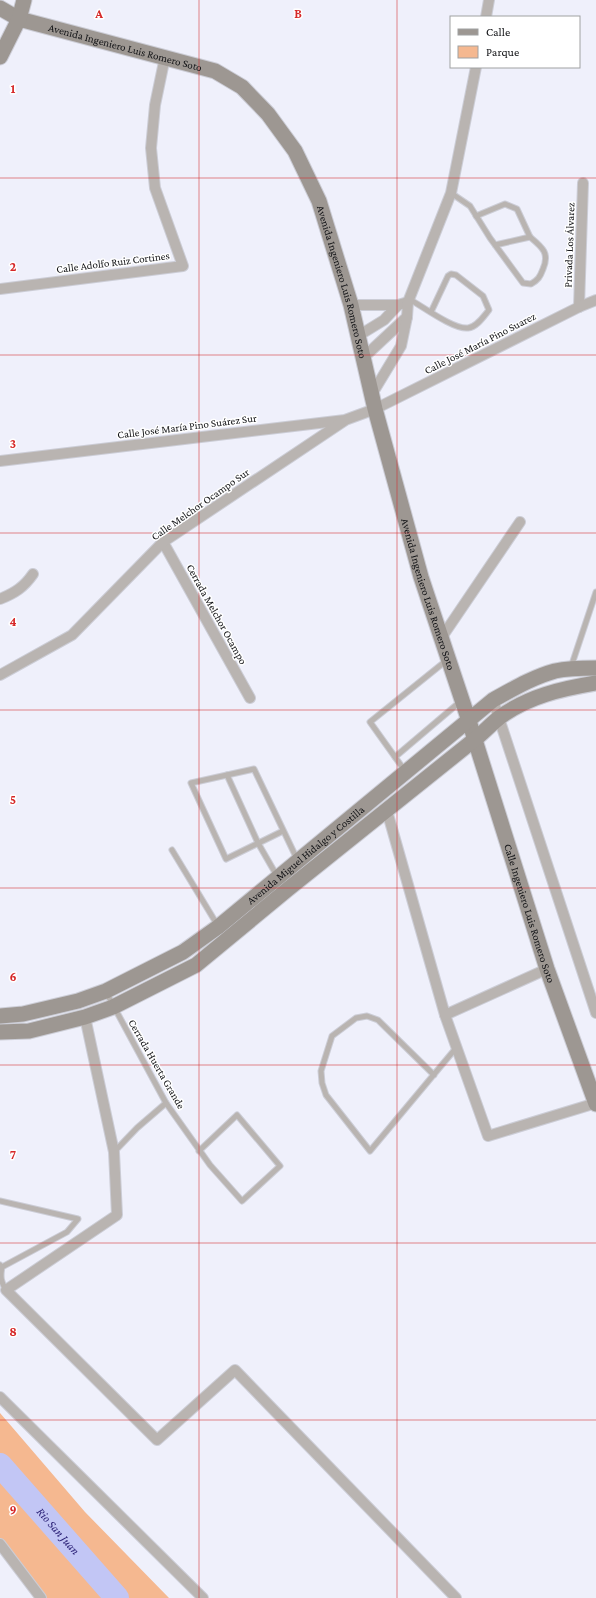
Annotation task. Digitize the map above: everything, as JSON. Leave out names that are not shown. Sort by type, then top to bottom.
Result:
[{"type":"street","points":[[0,5],[1,0]]},
{"type":"street","points":[[0,57],[20,19],[24,0]]},
{"type":"street","points":[[486,16],[489,0]]},
{"type":"street","name":"Avenida Ingeniero Luis Romero Soto","points":[[0,8],[20,19],[215,71],[242,87],[268,114],[295,151],[319,201],[351,305],[375,409],[422,577],[469,721]]},
{"type":"street","name":"Calle Adolfo Ruiz Cortines","points":[[0,289],[183,266],[156,188],[151,148],[155,105],[166,57]]},
{"type":"street","points":[[372,394],[401,346],[407,317],[408,300],[451,193],[476,68]]},
{"type":"street","name":"Privada Los Álvarez","points":[[579,307],[583,183]]},
{"type":"street","points":[[358,336],[384,320],[398,306],[408,300]]},
{"type":"street","name":"Calle José María Pino Suarez","points":[[375,409],[579,307],[596,300]]},
{"type":"street","points":[[351,305],[398,306]]},
{"type":"street","points":[[363,358],[407,317]]},
{"type":"street","name":"Calle José María Pino Suárez Sur","points":[[0,461],[345,420],[375,409]]},
{"type":"street","name":"Calle Melchor Ocampo Sur","points":[[0,675],[72,635],[164,542],[345,420]]},
{"type":"street","points":[[442,637],[520,522]]},
{"type":"street","name":"Cerrada Melchor Ocampo","points":[[164,542],[250,698]]},
{"type":"street","points":[[0,599],[10,595],[24,586],[33,574]]},
{"type":"street","name":"Avenida Miguel Hidalgo y Costilla","points":[[0,1032],[29,1031],[85,1017],[113,1007],[196,965],[406,772],[493,700],[523,684],[554,671],[571,668],[596,668]]},
{"type":"street","name":"Avenida Miguel Hidalgo y Costilla","points":[[0,1016],[30,1012],[78,1001],[106,991],[183,952],[218,927],[278,878],[302,868],[387,811],[500,717],[532,698],[562,689],[596,683]]},
{"type":"street","points":[[493,700],[593,991],[596,1013]]},
{"type":"street","name":"Calle Ingeniero Luis Romero Soto","points":[[469,721],[547,969],[596,1103]]},
{"type":"street","points":[[387,811],[456,1048],[488,1136],[596,1103]]},
{"type":"street","points":[[446,1015],[547,969]]},
{"type":"street","points":[[85,1017],[114,1152],[117,1215],[6,1290],[157,1440],[235,1370],[456,1598]]},
{"type":"street","points":[[0,1397],[203,1598]]},
{"type":"street","points":[[0,1544],[41,1598]]},
{"type":"lane","points":[[451,193],[470,206],[476,216],[495,245],[523,282],[532,284],[538,280],[546,261],[544,252],[541,246],[530,237],[516,209],[505,204],[476,216]]},
{"type":"lane","points":[[495,245],[530,237]]},
{"type":"lane","points":[[408,300],[452,325],[468,328],[476,325],[489,310],[483,296],[456,275],[451,274],[448,276],[431,312]]},
{"type":"lane","points":[[571,668],[596,592]]},
{"type":"lane","points":[[406,772],[370,722],[448,658]]},
{"type":"lane","points":[[395,757],[462,701]]},
{"type":"lane","points":[[283,831],[226,859],[191,783],[254,769],[302,868]]},
{"type":"lane","points":[[227,775],[258,843],[278,878]]},
{"type":"lane","points":[[172,850],[218,927]]},
{"type":"lane","name":"Cerrada Huerta Grande","points":[[106,991],[113,1007],[166,1103],[199,1151],[242,1201],[280,1166],[237,1115],[199,1151]]},
{"type":"lane","points":[[434,1075],[378,1020],[367,1016],[356,1018],[332,1036],[321,1071],[322,1083],[326,1095],[370,1151],[434,1075],[456,1048]]},
{"type":"lane","points":[[114,1152],[137,1128],[166,1103]]},
{"type":"lane","points":[[0,1201],[78,1219],[67,1232],[47,1244],[1,1266],[0,1276],[2,1284],[6,1290]]},
{"type":"green space","points":[[0,1413],[85,1512],[169,1598],[42,1598],[0,1543]]},
{"type":"waterway","name":"Rio San Juan","points":[[0,1465],[117,1598]]}]
